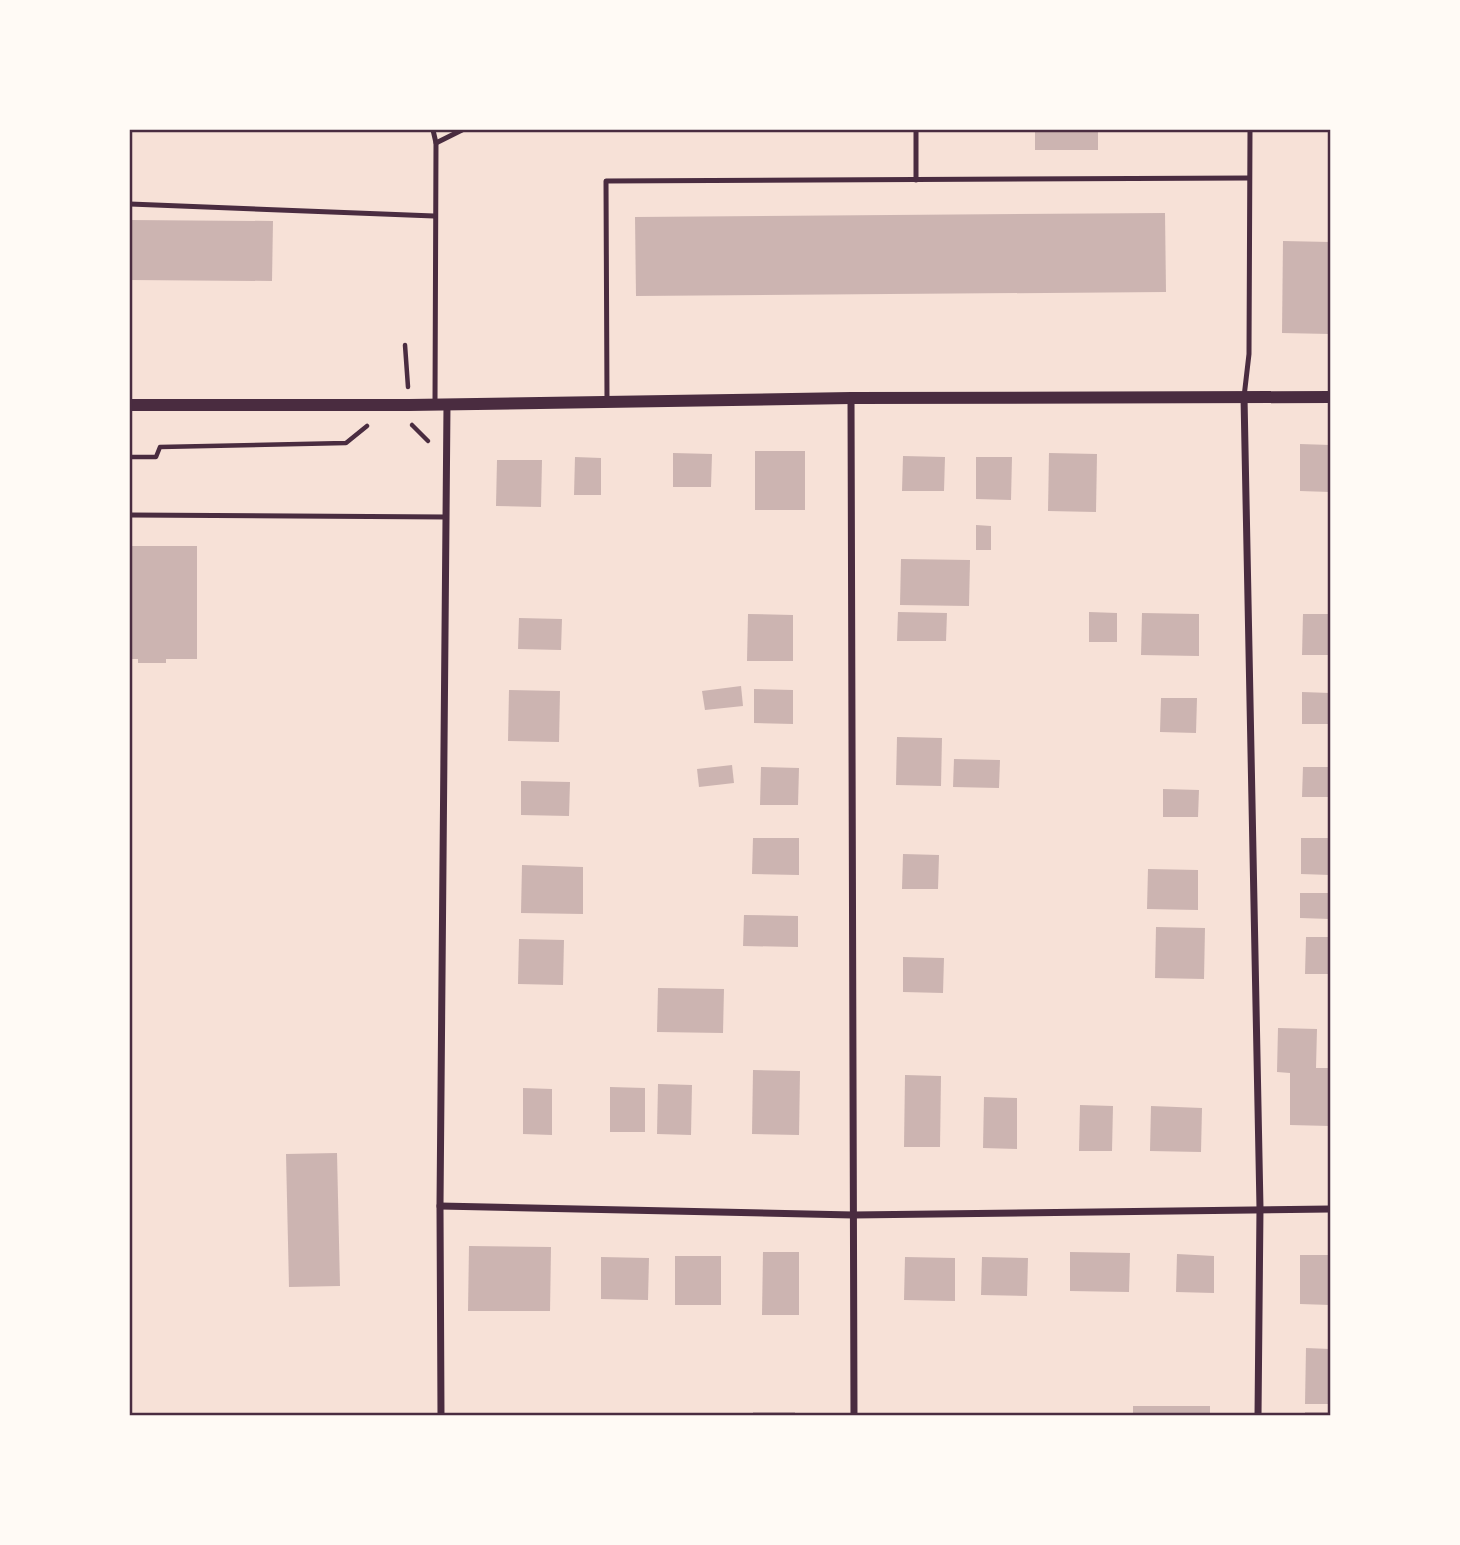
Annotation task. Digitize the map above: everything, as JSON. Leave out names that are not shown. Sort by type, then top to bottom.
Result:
[{"type":"street","points":[[1244,397],[1260,1208],[1258,1416]]},
{"type":"street","points":[[130,405],[441,405],[851,398],[1331,397]]},
{"type":"street","points":[[851,398],[854,1416]]},
{"type":"street","points":[[441,405],[447,460],[440,1206],[441,1416]]},
{"type":"street","points":[[440,1206],[853,1215],[1331,1209]]},
{"type":"lane","points":[[433,130],[436,143],[434,216],[441,405]]},
{"type":"lane","points":[[436,143],[462,130]]},
{"type":"lane","points":[[916,130],[916,180]]},
{"type":"lane","points":[[1244,397],[1249,354],[1250,130]]},
{"type":"lane","points":[[607,402],[606,181],[1250,178]]},
{"type":"lane","points":[[130,204],[434,216]]},
{"type":"lane","points":[[130,514],[446,517]]},
{"type":"path","points":[[130,457],[156,457],[160,447],[346,443],[372,422]]},
{"type":"path","points":[[410,423],[447,460]]},
{"type":"building","points":[[1035,130],[1098,130],[1098,150],[1035,150]]},
{"type":"building","points":[[1165,213],[1166,292],[636,296],[635,217]]},
{"type":"building","points":[[130,220],[273,221],[272,281],[130,280]]},
{"type":"building","points":[[1283,241],[1330,242],[1330,334],[1282,333]]},
{"type":"building","points":[[1300,444],[1330,445],[1330,492],[1300,491]]},
{"type":"building","points":[[755,451],[805,451],[805,510],[755,510]]},
{"type":"building","points":[[673,453],[712,454],[711,487],[673,487]]},
{"type":"building","points":[[1049,453],[1097,454],[1096,512],[1048,511]]},
{"type":"building","points":[[903,456],[945,457],[944,491],[902,491]]},
{"type":"building","points":[[575,457],[601,458],[601,495],[574,495]]},
{"type":"building","points":[[976,457],[1012,457],[1011,500],[976,499]]},
{"type":"building","points":[[497,460],[542,460],[541,507],[496,506]]},
{"type":"building","points":[[976,525],[991,526],[991,550],[976,550]]},
{"type":"building","points":[[130,546],[197,546],[197,659],[138,663],[138,659],[130,659]]},
{"type":"building","points":[[901,559],[970,560],[969,606],[900,605]]},
{"type":"building","points":[[898,612],[947,613],[946,641],[897,641]]},
{"type":"building","points":[[1089,612],[1117,613],[1117,642],[1089,642]]},
{"type":"building","points":[[1142,613],[1199,614],[1199,656],[1141,655]]},
{"type":"building","points":[[748,614],[793,615],[793,661],[747,661]]},
{"type":"building","points":[[1303,614],[1330,614],[1330,655],[1302,655]]},
{"type":"building","points":[[519,618],[562,619],[561,650],[518,649]]},
{"type":"building","points":[[741,686],[743,706],[705,710],[702,691]]},
{"type":"building","points":[[754,689],[793,690],[793,724],[754,723]]},
{"type":"building","points":[[509,690],[560,691],[559,742],[508,741]]},
{"type":"building","points":[[1302,692],[1330,693],[1330,724],[1302,724]]},
{"type":"building","points":[[1161,698],[1197,698],[1196,733],[1160,732]]},
{"type":"building","points":[[897,737],[942,738],[941,786],[896,785]]},
{"type":"building","points":[[954,759],[1000,760],[999,788],[953,787]]},
{"type":"building","points":[[732,765],[734,783],[699,787],[697,769]]},
{"type":"building","points":[[761,767],[799,768],[798,805],[760,805]]},
{"type":"building","points":[[1303,767],[1330,767],[1330,797],[1302,797]]},
{"type":"building","points":[[521,781],[570,782],[569,816],[521,815]]},
{"type":"building","points":[[1163,789],[1199,790],[1198,817],[1163,817]]},
{"type":"building","points":[[753,838],[799,838],[799,875],[752,874]]},
{"type":"building","points":[[1301,838],[1330,838],[1330,875],[1301,874]]},
{"type":"building","points":[[903,854],[939,855],[938,889],[902,889]]},
{"type":"building","points":[[522,865],[583,867],[583,914],[521,913]]},
{"type":"building","points":[[1148,869],[1198,870],[1198,910],[1147,909]]},
{"type":"building","points":[[1300,893],[1330,893],[1330,919],[1300,918]]},
{"type":"building","points":[[744,915],[798,916],[798,947],[743,946]]},
{"type":"building","points":[[1156,927],[1205,928],[1204,979],[1155,978]]},
{"type":"building","points":[[1306,937],[1330,937],[1330,974],[1305,974]]},
{"type":"building","points":[[519,939],[564,940],[563,985],[518,984]]},
{"type":"building","points":[[903,957],[944,958],[943,993],[903,992]]},
{"type":"building","points":[[658,988],[724,989],[723,1033],[657,1032]]},
{"type":"building","points":[[1278,1028],[1317,1029],[1316,1068],[1330,1068],[1330,1126],[1290,1125],[1290,1073],[1277,1072]]},
{"type":"building","points":[[753,1070],[800,1071],[799,1135],[752,1134]]},
{"type":"building","points":[[905,1075],[941,1076],[940,1147],[904,1147]]},
{"type":"building","points":[[658,1084],[692,1085],[691,1135],[657,1134]]},
{"type":"building","points":[[610,1087],[645,1088],[645,1132],[610,1132]]},
{"type":"building","points":[[523,1088],[552,1089],[552,1135],[523,1134]]},
{"type":"building","points":[[984,1097],[1017,1098],[1017,1149],[983,1148]]},
{"type":"building","points":[[1080,1105],[1113,1106],[1112,1151],[1079,1151]]},
{"type":"building","points":[[1151,1106],[1202,1108],[1201,1152],[1150,1151]]},
{"type":"building","points":[[337,1153],[340,1286],[289,1287],[286,1154]]},
{"type":"building","points":[[469,1246],[551,1247],[550,1311],[468,1311]]},
{"type":"building","points":[[763,1252],[799,1252],[799,1315],[762,1315]]},
{"type":"building","points":[[1070,1252],[1130,1253],[1129,1292],[1070,1291]]},
{"type":"building","points":[[1177,1254],[1214,1256],[1214,1293],[1176,1292]]},
{"type":"building","points":[[1300,1255],[1330,1255],[1330,1305],[1300,1304]]},
{"type":"building","points":[[675,1256],[721,1256],[721,1305],[675,1305]]},
{"type":"building","points":[[601,1257],[649,1258],[648,1300],[601,1299]]},
{"type":"building","points":[[905,1257],[955,1258],[955,1301],[904,1300]]},
{"type":"building","points":[[982,1257],[1028,1258],[1027,1296],[981,1295]]},
{"type":"building","points":[[1306,1348],[1330,1349],[1330,1404],[1305,1404]]},
{"type":"building","points":[[1133,1406],[1210,1406],[1210,1416],[1133,1416]]},
{"type":"building","points":[[753,1412],[795,1412],[795,1416],[753,1416]]},
{"type":"building","points":[[1305,1412],[1330,1412],[1330,1416],[1305,1416]]}]
